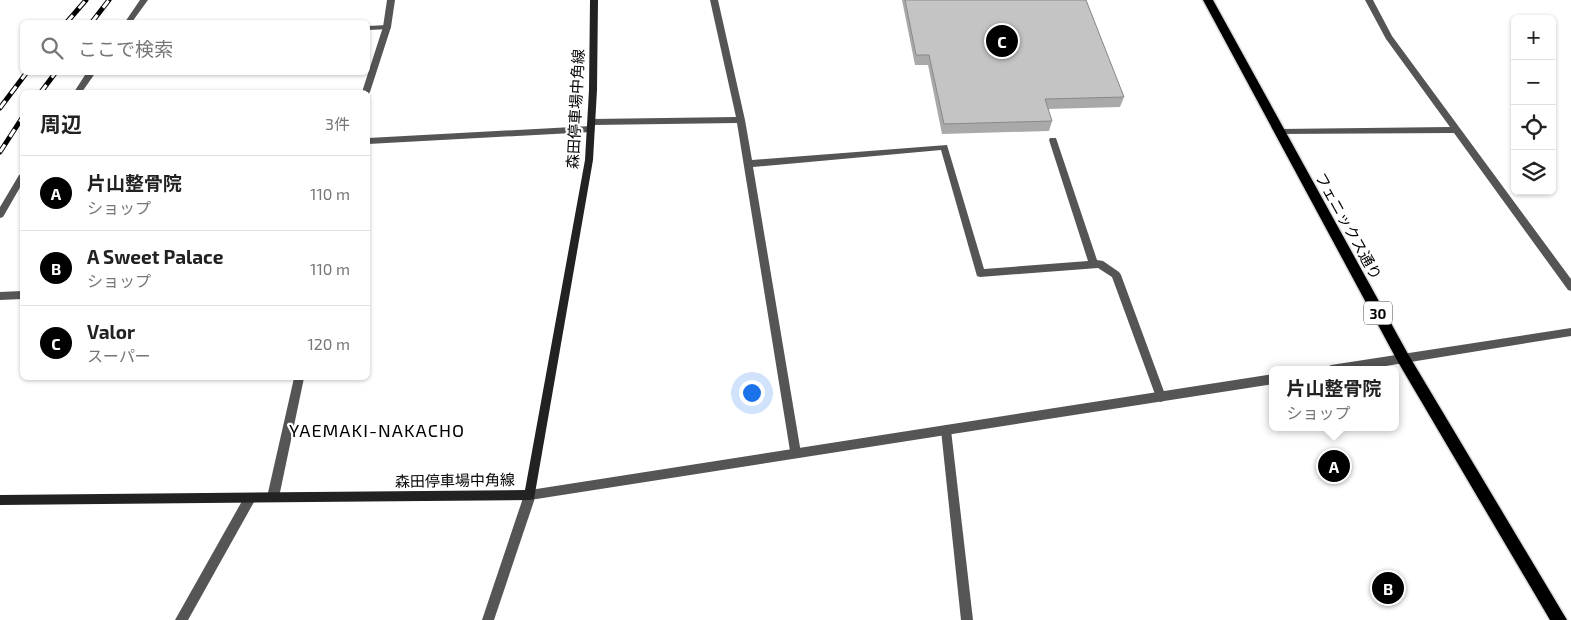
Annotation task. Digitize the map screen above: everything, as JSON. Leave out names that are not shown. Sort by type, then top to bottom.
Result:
[{"type":"main road","name":"森田停車場中角線","points":[[0,500],[530,495],[590,160],[594,0]]},
{"type":"main road","name":"フェニックス通り","points":[[1208,0],[1403,358],[1559,620]]},
{"type":"street","points":[[129,20],[144,0]]},
{"type":"street","points":[[367,90],[387,27],[391,0]]},
{"type":"street","points":[[714,0],[741,120],[796,453]]},
{"type":"street","points":[[1370,0],[1389,37],[1571,287]]},
{"type":"street","points":[[370,28],[387,27]]},
{"type":"street","points":[[79,90],[90,75]]},
{"type":"street","points":[[370,141],[591,126],[741,120]]},
{"type":"street","points":[[1279,132],[1457,130]]},
{"type":"street","points":[[1054,140],[1094,264]]},
{"type":"street","points":[[748,164],[944,147],[980,273],[1100,264],[1116,275],[1161,397]]},
{"type":"street","points":[[0,216],[20,181]]},
{"type":"street","points":[[0,296],[20,295]]},
{"type":"street","points":[[1355,366],[1571,332]]},
{"type":"street","points":[[272,497],[299,380]]},
{"type":"street","points":[[488,620],[530,495],[1269,380]]},
{"type":"street","points":[[946,430],[966,620]]},
{"type":"street","points":[[181,620],[250,498]]},
{"type":"building","points":[[905,0],[1086,0],[1124,97],[1045,99],[1052,121],[944,124],[929,55],[916,55]]},
{"type":"railway","points":[[69,20],[86,0]]},
{"type":"railway","points":[[94,20],[109,0]]},
{"type":"railway","points":[[0,108],[25,75]]},
{"type":"railway","points":[[42,90],[54,75]]},
{"type":"railway","points":[[0,152],[20,121]]},
{"type":"place","name":"Valor","points":[[1002,41]]},
{"type":"place","name":"片山整骨院","points":[[1334,466]]},
{"type":"place","name":"A Sweet Palace","points":[[1388,588]]},
{"type":"district","name":"YAEMAKI-NAKACHO","points":[[377,430]]}]
